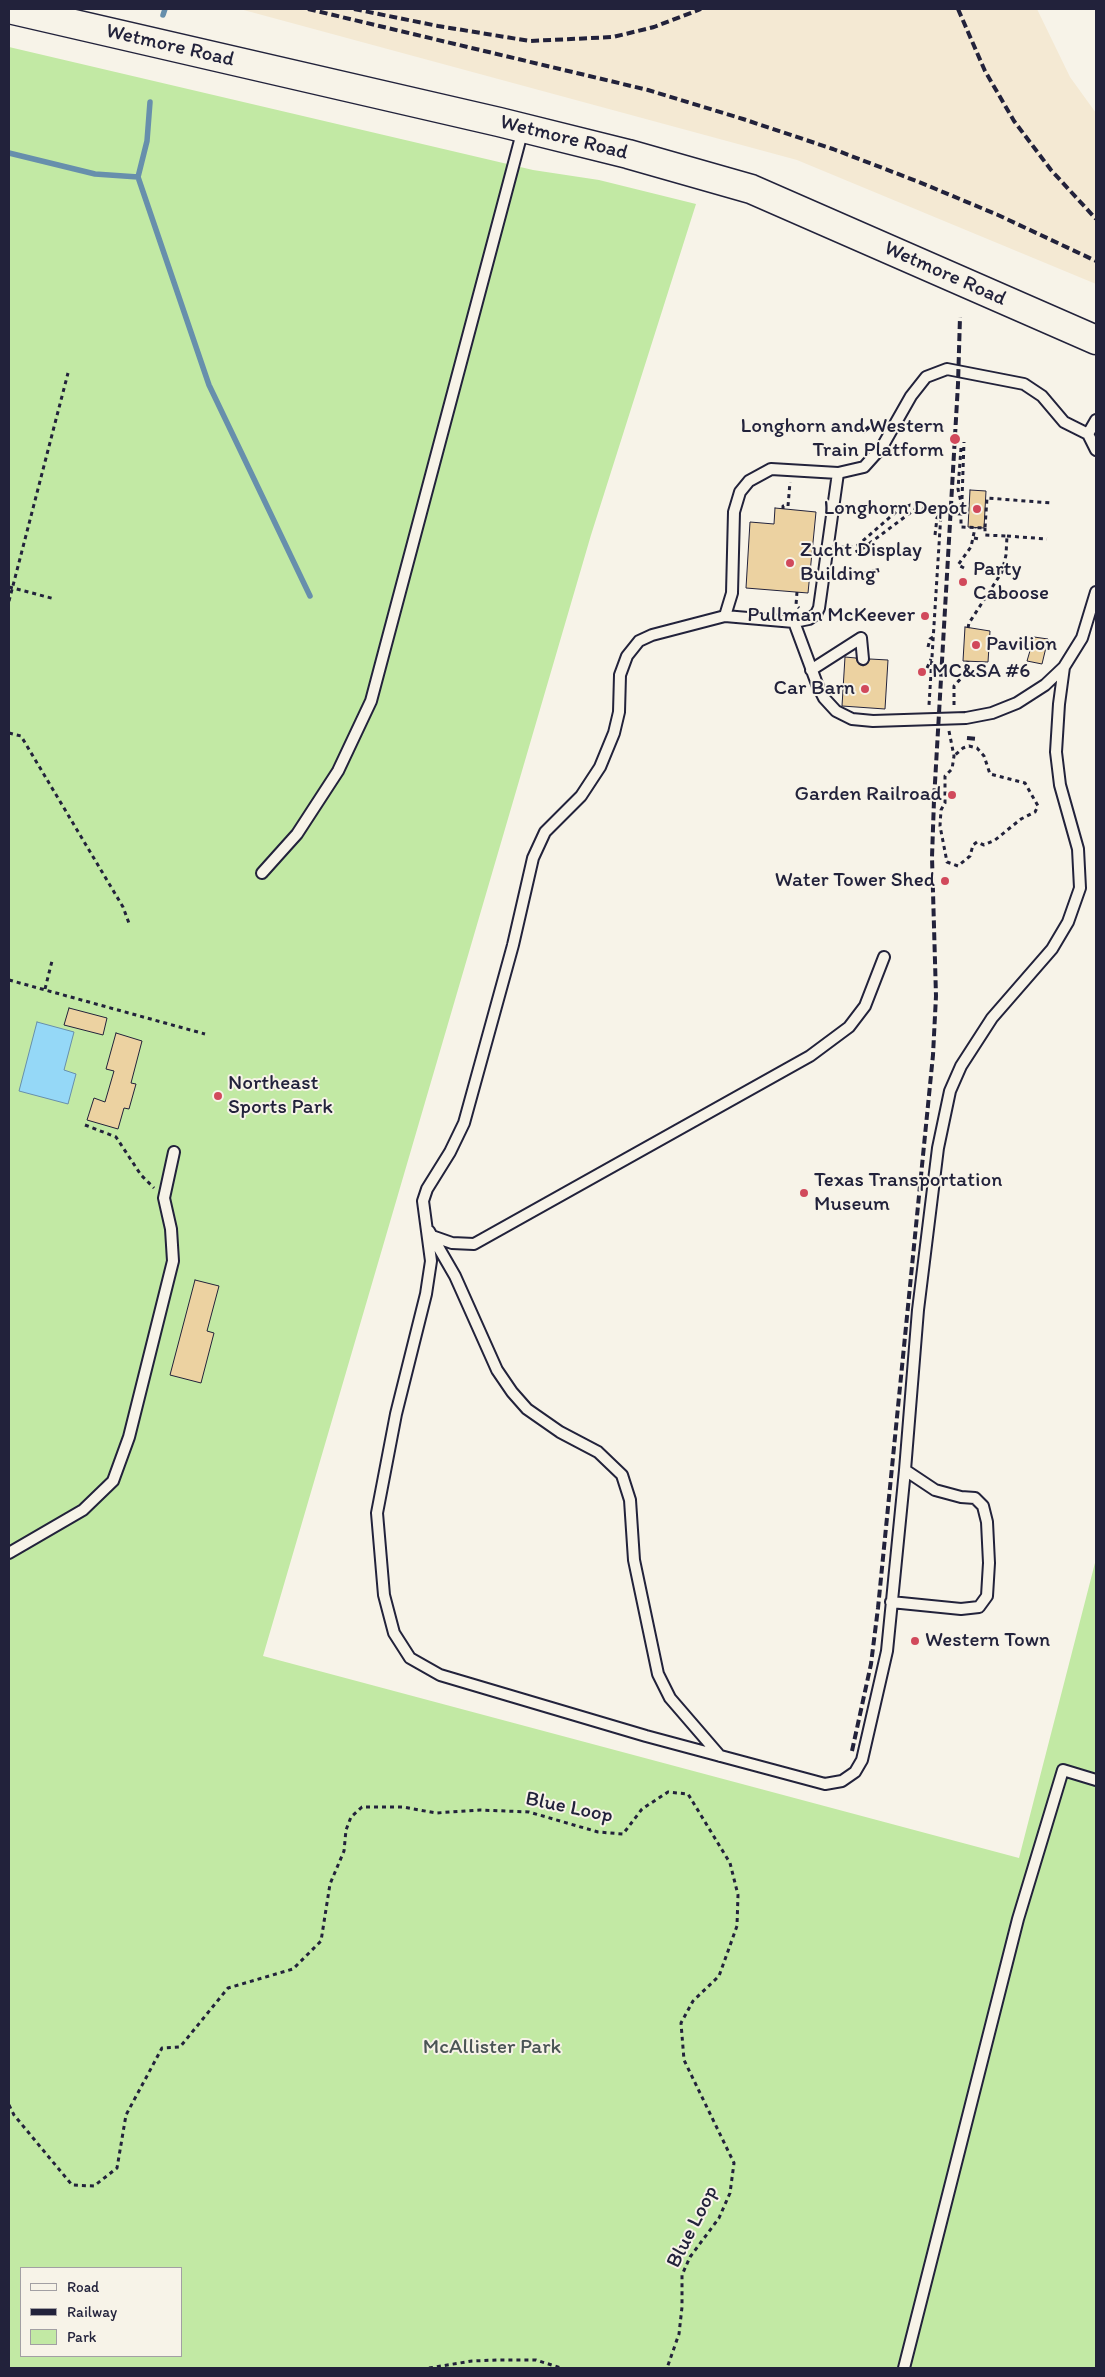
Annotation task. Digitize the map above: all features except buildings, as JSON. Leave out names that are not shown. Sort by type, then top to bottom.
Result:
[{"type":"main road","name":"Wetmore Road","points":[[9,9],[523,128],[628,154],[750,189],[1096,340]]},
{"type":"lane","points":[[262,872],[296,834],[338,771],[371,701],[513,173],[523,128]]},
{"type":"lane","points":[[725,616],[732,593],[734,512],[740,492],[749,481],[772,469],[791,468],[838,472],[864,467],[882,447],[911,396],[926,378],[947,369],[1024,384],[1042,396],[1064,422],[1088,434],[1096,450]]},
{"type":"lane","points":[[1088,434],[1096,420]]},
{"type":"lane","points":[[838,472],[819,608],[816,614],[809,619],[794,622],[725,616],[652,635],[639,641],[627,656],[620,675],[617,719],[600,768],[581,796],[546,832],[533,858],[513,945],[464,1123],[450,1152],[427,1189],[423,1201],[431,1261],[426,1294],[396,1414],[377,1513],[384,1595],[394,1633],[410,1658],[440,1675],[720,1756],[825,1784],[842,1781],[855,1772],[862,1760],[887,1650],[905,1470],[918,1310],[938,1148],[950,1091],[961,1066],[992,1018],[1052,949],[1068,922],[1080,888],[1078,849],[1060,785],[1056,752],[1059,704],[1064,667]]},
{"type":"lane","points":[[794,622],[811,670],[824,698],[836,711],[852,719],[859,720],[952,718],[992,713],[1017,703],[1046,685],[1064,667],[1082,638],[1096,592]]},
{"type":"lane","points":[[811,670],[861,638],[862,659]]},
{"type":"lane","points":[[859,720],[860,708]]},
{"type":"lane","points":[[432,1236],[452,1243],[474,1244],[810,1056],[849,1027],[865,1006],[884,957]]},
{"type":"lane","points":[[9,1552],[83,1510],[113,1481],[129,1437],[173,1261],[171,1229],[164,1198],[174,1152]]},
{"type":"lane","points":[[426,1226],[455,1276],[497,1370],[512,1392],[527,1409],[560,1432],[598,1452],[622,1475],[630,1500],[634,1560],[658,1674],[670,1698],[720,1756]]},
{"type":"lane","points":[[892,1602],[961,1608],[979,1607],[987,1596],[989,1563],[984,1506],[976,1498],[961,1497],[935,1490],[905,1470]]},
{"type":"lane","points":[[904,2368],[1018,1919],[1063,1770],[1096,1780]]},
{"type":"path","points":[[9,601],[11,587],[68,373]]},
{"type":"path","points":[[964,442],[961,527],[985,528]]},
{"type":"path","points":[[961,448],[958,489],[961,502]]},
{"type":"path","points":[[783,509],[783,506],[788,506],[791,468]]},
{"type":"path","points":[[1047,539],[985,535],[987,498],[1051,503]]},
{"type":"path","points":[[909,500],[912,505]]},
{"type":"path","points":[[838,546],[850,548],[858,545],[897,511],[912,505],[941,513],[961,514]]},
{"type":"path","points":[[837,552],[851,554],[862,549],[919,506]]},
{"type":"path","points":[[935,535],[937,518],[941,513]]},
{"type":"path","points":[[928,718],[941,513]]},
{"type":"path","points":[[964,568],[958,565],[971,547],[975,528]]},
{"type":"path","points":[[968,628],[969,623],[1002,572],[1007,536]]},
{"type":"path","points":[[974,538],[980,539]]},
{"type":"path","points":[[963,558],[968,561]]},
{"type":"path","points":[[11,587],[55,599]]},
{"type":"path","points":[[928,647],[930,639],[933,637]]},
{"type":"path","points":[[927,668],[932,658]]},
{"type":"path","points":[[954,756],[962,748],[969,746],[978,748],[984,756],[990,774],[1025,783],[1038,806],[1035,812],[1021,819],[996,840],[984,845],[977,842],[973,845],[970,856],[958,866],[947,862],[940,826],[941,810],[945,803],[945,776],[952,769],[954,756],[950,743],[954,686],[966,673],[968,661]]},
{"type":"path","points":[[9,733],[21,736],[123,907],[130,926]]},
{"type":"path","points":[[45,989],[52,961]]},
{"type":"path","points":[[9,980],[205,1034]]},
{"type":"path","points":[[85,1125],[116,1137],[141,1175],[164,1198]]},
{"type":"path","name":"Blue Loop","points":[[9,2105],[14,2115],[72,2185],[94,2186],[117,2168],[126,2115],[162,2048],[180,2047],[228,1988],[293,1969],[321,1941],[330,1884],[344,1851],[346,1830],[350,1817],[362,1807],[403,1807],[436,1813],[480,1810],[530,1812],[598,1832],[623,1834],[642,1810],[668,1792],[688,1794],[730,1863],[738,1895],[736,1926],[719,1976],[693,2001],[681,2023],[684,2060],[734,2163],[730,2193],[719,2218],[690,2257],[682,2275],[682,2308],[679,2334],[667,2368]]},
{"type":"path","points":[[430,2368],[472,2361],[497,2360],[536,2360],[561,2368]]},
{"type":"shaded area","points":[[240,9],[1037,9],[1070,77],[1096,113],[1096,284],[797,160]]},
{"type":"green space","name":"McAllister Park","points":[[9,47],[533,170],[599,180],[696,204],[591,535],[263,1656],[1019,1858],[1096,1559],[1096,2368],[9,2368]]},
{"type":"water","points":[[37,1022],[74,1032],[64,1070],[76,1074],[68,1104],[19,1091]]},
{"type":"waterway","points":[[163,15],[165,9]]},
{"type":"waterway","points":[[150,102],[147,141],[138,177],[209,385],[310,596]]},
{"type":"waterway","points":[[9,153],[95,174],[138,177]]},
{"type":"railway","points":[[308,9],[648,90],[743,119],[833,149],[919,182],[998,215],[1096,261]]},
{"type":"railway","points":[[354,9],[438,26],[530,41],[613,37],[654,27],[701,9]]},
{"type":"railway","points":[[958,9],[985,71],[1014,121],[1051,170],[1096,219]]},
{"type":"railway","points":[[852,1751],[871,1664],[878,1608],[933,1055],[936,996],[932,857],[934,800],[958,384],[960,317]]},
{"type":"railway","points":[[863,432],[874,423]]},
{"type":"railway","points":[[860,575],[879,570]]},
{"type":"railway","points":[[967,738],[978,739]]},
{"type":"place","name":"Longhorn and Western Train Platform","points":[[955,439]]},
{"type":"place","name":"Longhorn Depot","points":[[977,509]]},
{"type":"place","name":"Zucht Display Building","points":[[790,563]]},
{"type":"place","name":"Party Caboose","points":[[963,582]]},
{"type":"place","name":"Pullman McKeever","points":[[925,616]]},
{"type":"place","name":"Pavilion","points":[[976,645]]},
{"type":"place","name":"MC&SA #6","points":[[922,672]]},
{"type":"place","name":"Car Barn","points":[[865,689]]},
{"type":"place","name":"Garden Railroad","points":[[952,795]]},
{"type":"place","name":"Water Tower Shed","points":[[945,881]]},
{"type":"place","name":"Northeast Sports Park","points":[[218,1096]]},
{"type":"place","name":"Texas Transportation Museum","points":[[804,1193]]},
{"type":"place","name":"Western Town","points":[[915,1641]]}]
